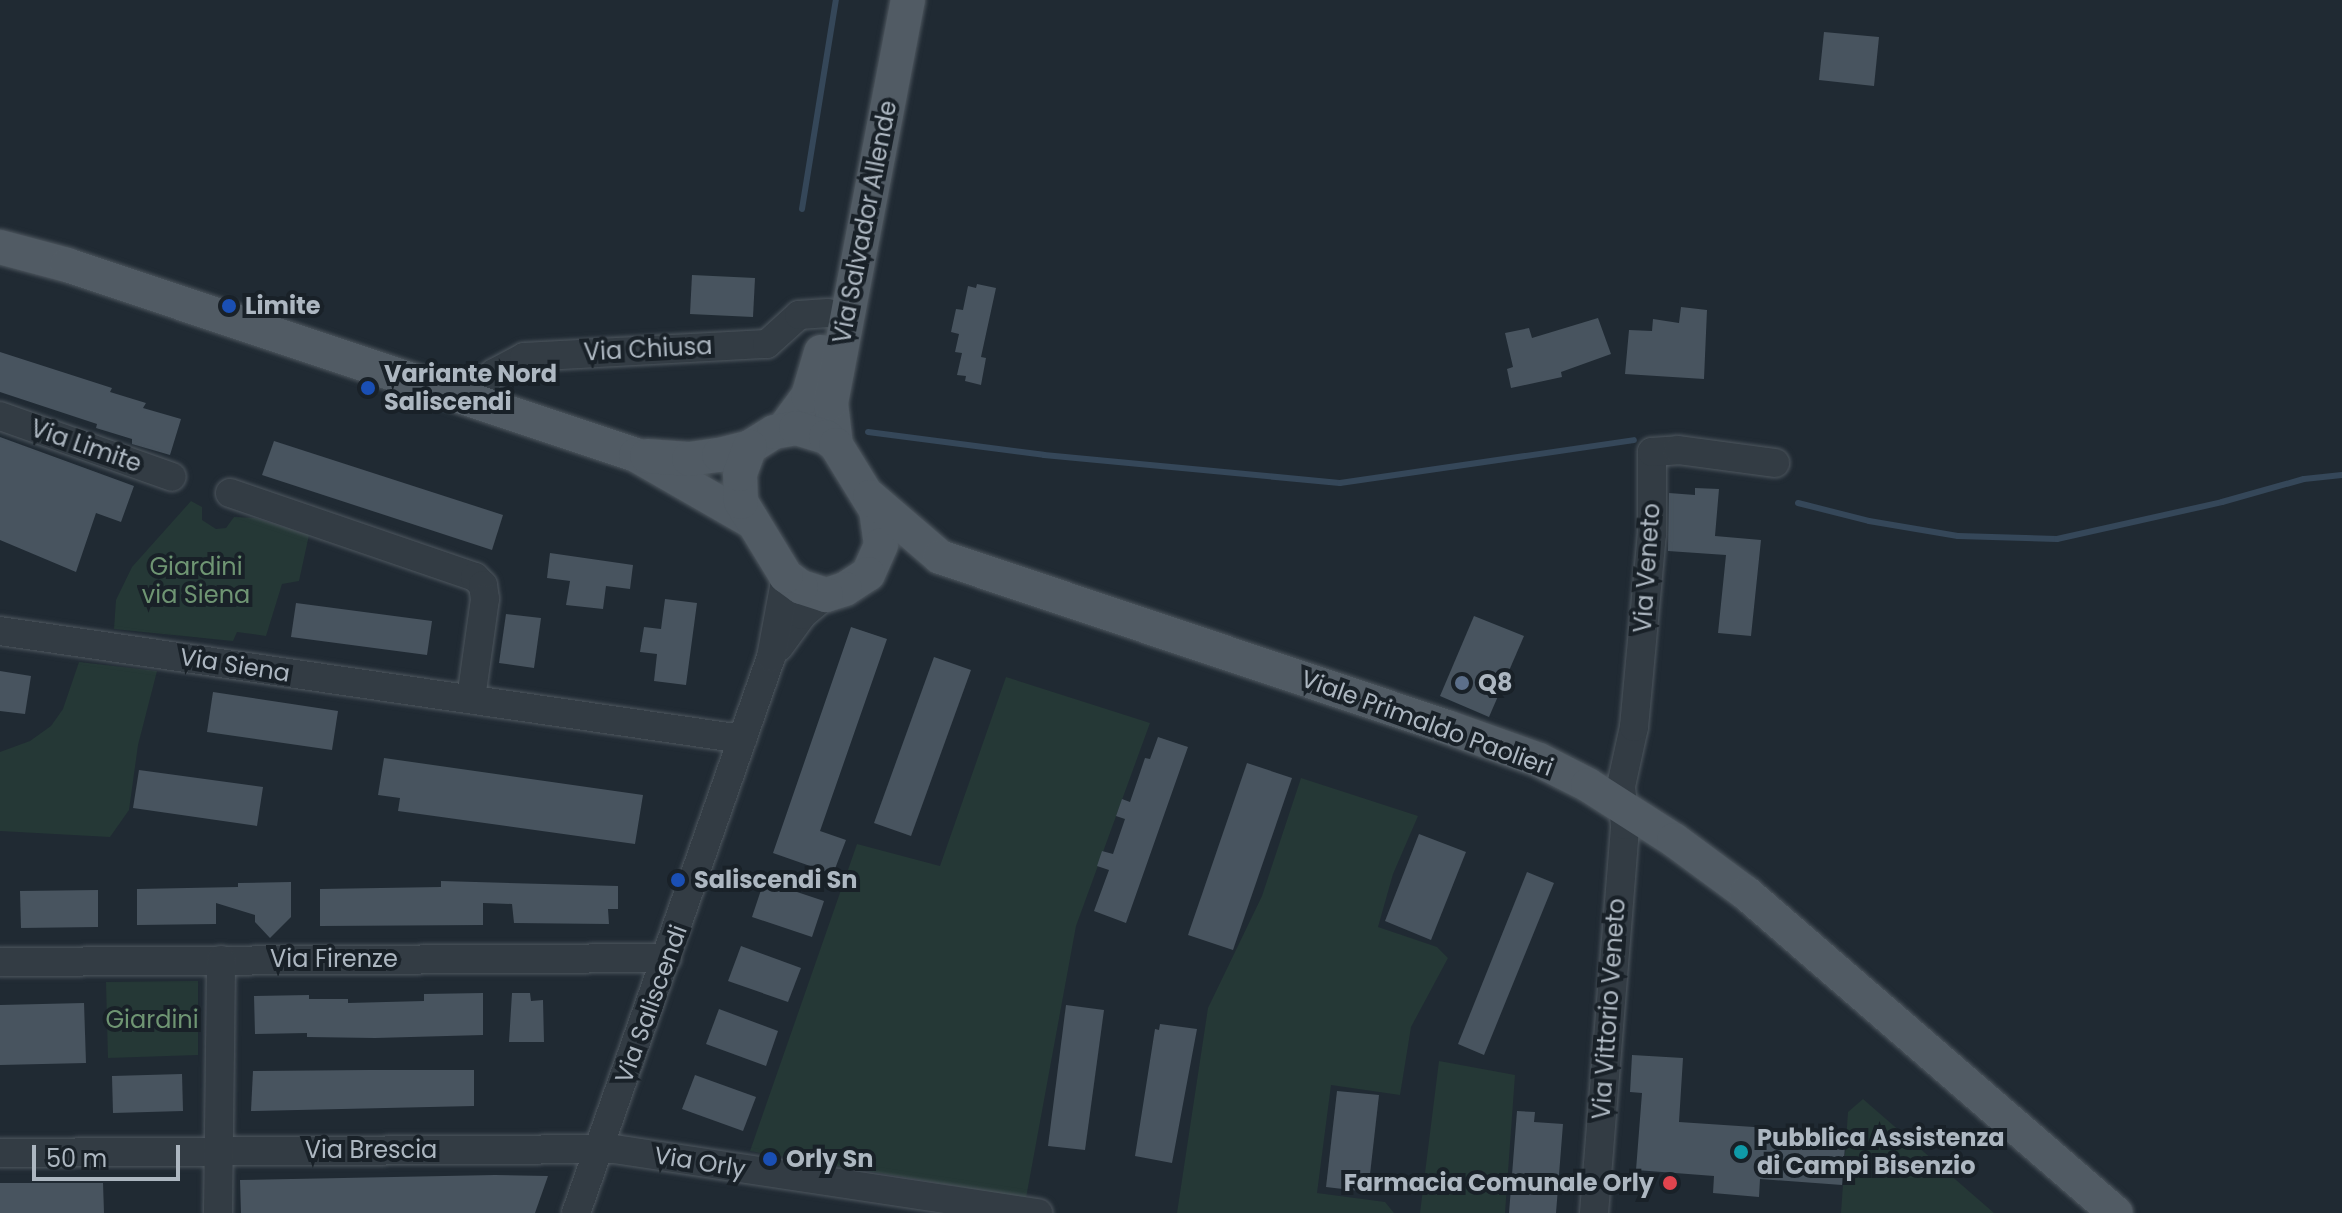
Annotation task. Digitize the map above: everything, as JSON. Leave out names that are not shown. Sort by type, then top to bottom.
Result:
[{"type":"main road","name":"Via Salvador Allende","points":[[783,430],[808,396],[828,313],[888,0]]},
{"type":"main road","name":"Via Salvador Allende","points":[[836,445],[831,403],[908,0]]},
{"type":"main road","points":[[0,227],[108,260],[154,295]]},
{"type":"main road","points":[[0,247],[636,455],[751,521]]},
{"type":"main road","points":[[0,266],[97,290],[154,295]]},
{"type":"main road","points":[[636,455],[689,459],[750,447],[783,430],[810,431],[836,445]]},
{"type":"main road","name":"Viale Primaldo Paolieri","points":[[836,445],[870,497],[881,532],[879,555],[868,574]]},
{"type":"main road","points":[[750,447],[741,466],[741,502],[786,576],[801,587],[826,595],[845,589],[868,574],[940,556]]},
{"type":"main road","name":"Viale Primaldo Paolieri","points":[[870,497],[940,556],[1539,760],[1622,806],[1746,893],[2116,1213]]},
{"type":"street","name":"Via Chiusa","points":[[474,402],[483,383],[494,373],[524,357],[767,344],[799,315],[828,313]]},
{"type":"street","name":"Via Limite","points":[[0,416],[172,477]]},
{"type":"street","name":"Via Veneto","points":[[1622,806],[1621,786],[1634,727],[1652,534],[1652,452],[1678,450],[1775,463]]},
{"type":"street","points":[[230,493],[475,577],[483,585],[485,599],[471,699]]},
{"type":"street","name":"Via Saliscendi","points":[[576,1213],[771,657],[786,576]]},
{"type":"street","name":"Via Saliscendi","points":[[771,657],[802,615],[826,595]]},
{"type":"street","name":"Via Siena","points":[[0,631],[742,739]]},
{"type":"street","name":"Via Vittorio Veneto","points":[[1594,1213],[1625,825],[1622,806]]},
{"type":"street","name":"Via Firenze","points":[[0,962],[667,958]]},
{"type":"street","points":[[218,1213],[221,960]]},
{"type":"street","name":"Via Brescia","points":[[0,1153],[599,1148]]},
{"type":"street","name":"Via Orly","points":[[599,1148],[1038,1213]]},
{"type":"green space","name":"Giardini via Siena","points":[[191,501],[202,507],[202,520],[216,529],[226,528],[234,517],[255,518],[309,535],[299,581],[282,584],[266,636],[237,632],[233,641],[114,629],[116,600],[132,567]]},
{"type":"green space","points":[[79,662],[157,671],[138,745],[129,810],[110,837],[0,831],[0,752],[30,741],[51,726],[63,709]]},
{"type":"green space","points":[[1006,677],[1150,723],[1076,926],[1026,1198],[750,1151],[857,844],[940,866]]},
{"type":"green space","points":[[1301,778],[1418,816],[1393,874],[1378,927],[1437,947],[1448,958],[1411,1027],[1400,1095],[1331,1085],[1317,1193],[1385,1202],[1394,1213],[1177,1213],[1208,1008],[1262,896]]},
{"type":"green space","name":"Giardini","points":[[198,981],[198,1055],[108,1058],[106,982]]},
{"type":"green space","points":[[1439,1061],[1515,1075],[1505,1213],[1420,1213]]},
{"type":"green space","points":[[1863,1099],[1994,1213],[1841,1213],[1848,1112]]},
{"type":"building","points":[[1824,32],[1879,37],[1874,86],[1819,80]]},
{"type":"building","points":[[692,275],[755,278],[753,317],[690,314]]},
{"type":"building","points":[[977,284],[996,288],[981,357],[986,358],[981,385],[965,381],[966,376],[957,375],[962,353],[955,352],[959,334],[951,332],[956,309],[963,310],[968,286],[976,288]]},
{"type":"building","points":[[1681,307],[1707,310],[1704,379],[1625,374],[1629,330],[1652,331],[1653,319],[1679,323]]},
{"type":"building","points":[[1598,318],[1611,354],[1561,372],[1562,377],[1511,388],[1507,369],[1513,367],[1505,333],[1529,328],[1532,338]]},
{"type":"building","points":[[0,352],[112,388],[110,392],[146,403],[143,408],[181,419],[170,455],[132,444],[132,439],[96,428],[97,424],[0,392]]},
{"type":"building","points":[[0,437],[134,486],[121,522],[96,513],[76,572],[0,540]]},
{"type":"building","points":[[274,441],[503,515],[492,550],[262,475]]},
{"type":"building","points":[[1695,488],[1719,489],[1715,536],[1761,540],[1751,636],[1718,633],[1726,555],[1668,551],[1669,493],[1695,495]]},
{"type":"building","points":[[550,553],[633,565],[630,589],[606,586],[603,609],[566,605],[570,581],[547,578]]},
{"type":"building","points":[[665,599],[697,603],[686,685],[654,681],[657,654],[640,652],[644,627],[661,629]]},
{"type":"building","points":[[296,603],[432,621],[427,655],[291,637]]},
{"type":"building","points":[[506,614],[541,618],[534,668],[499,663]]},
{"type":"building","points":[[1474,616],[1524,636],[1489,717],[1440,696]]},
{"type":"building","points":[[851,627],[887,639],[820,831],[846,840],[833,874],[773,853]]},
{"type":"building","points":[[934,657],[971,670],[911,836],[874,823]]},
{"type":"building","points":[[0,671],[31,676],[25,714],[0,711]]},
{"type":"building","points":[[213,692],[338,711],[332,750],[207,732]]},
{"type":"building","points":[[1158,737],[1188,747],[1126,923],[1094,911],[1109,870],[1097,866],[1102,851],[1113,854],[1125,819],[1116,816],[1122,799],[1130,802],[1145,758],[1150,759]]},
{"type":"building","points":[[384,758],[643,795],[635,844],[398,811],[400,798],[378,795]]},
{"type":"building","points":[[1247,763],[1292,778],[1233,950],[1188,935]]},
{"type":"building","points":[[139,770],[263,787],[257,826],[133,808]]},
{"type":"building","points":[[1419,834],[1466,852],[1431,940],[1385,921]]},
{"type":"building","points":[[1527,872],[1554,883],[1484,1055],[1458,1044]]},
{"type":"building","points":[[441,881],[618,886],[618,909],[608,909],[609,924],[514,923],[512,904],[483,903],[483,925],[320,926],[320,889],[441,887]]},
{"type":"building","points":[[764,881],[824,901],[812,937],[752,917]]},
{"type":"building","points":[[291,882],[291,917],[270,938],[255,922],[255,915],[216,903],[216,924],[137,925],[137,889],[238,887],[238,883]]},
{"type":"building","points":[[98,890],[98,927],[21,928],[20,891]]},
{"type":"building","points":[[741,946],[801,968],[788,1002],[728,981]]},
{"type":"building","points":[[483,993],[483,1035],[375,1038],[307,1037],[307,1033],[255,1034],[254,996],[309,995],[309,999],[348,999],[348,1003],[424,1001],[424,994]]},
{"type":"building","points":[[512,993],[530,993],[531,1001],[543,1000],[544,1042],[509,1042]]},
{"type":"building","points":[[84,1003],[86,1063],[0,1065],[0,1005]]},
{"type":"building","points":[[1066,1005],[1104,1010],[1085,1150],[1048,1146]]},
{"type":"building","points":[[719,1009],[778,1031],[766,1066],[706,1044]]},
{"type":"building","points":[[1160,1024],[1197,1029],[1172,1163],[1135,1156],[1155,1029],[1159,1030]]},
{"type":"building","name":"Pubblica Assistenza di Campi Bisenzio","points":[[1632,1055],[1683,1058],[1679,1122],[1846,1133],[1842,1185],[1760,1179],[1759,1197],[1713,1193],[1714,1176],[1636,1170],[1642,1093],[1630,1092]]},
{"type":"building","points":[[474,1070],[474,1106],[251,1111],[253,1071]]},
{"type":"building","points":[[182,1074],[183,1111],[113,1113],[112,1076]]},
{"type":"building","points":[[695,1075],[756,1097],[743,1131],[682,1109]]},
{"type":"building","points":[[1337,1091],[1379,1095],[1368,1192],[1326,1187]]},
{"type":"building","points":[[1517,1111],[1535,1112],[1534,1122],[1563,1124],[1556,1213],[1509,1213]]},
{"type":"building","points":[[548,1176],[535,1213],[241,1213],[240,1180]]},
{"type":"building","points":[[0,1183],[103,1183],[104,1213],[0,1213]]},
{"type":"waterway","points":[[802,209],[836,0]]},
{"type":"waterway","points":[[868,432],[1044,455],[1340,483],[1634,440]]},
{"type":"waterway","points":[[1798,503],[1869,521],[1958,536],[2057,539],[2222,502],[2304,479],[2342,475]]},
{"type":"place","name":"Limite","points":[[229,306]]},
{"type":"place","name":"Variante Nord Saliscendi","points":[[368,388]]},
{"type":"place","name":"Q8","points":[[1462,683]]},
{"type":"place","name":"Saliscendi Sn","points":[[678,880]]},
{"type":"place","name":"Pubblica Assistenza di Campi Bisenzio","points":[[1741,1152]]},
{"type":"place","name":"Orly Sn","points":[[770,1159]]},
{"type":"place","name":"Farmacia Comunale Orly","points":[[1670,1183]]}]
